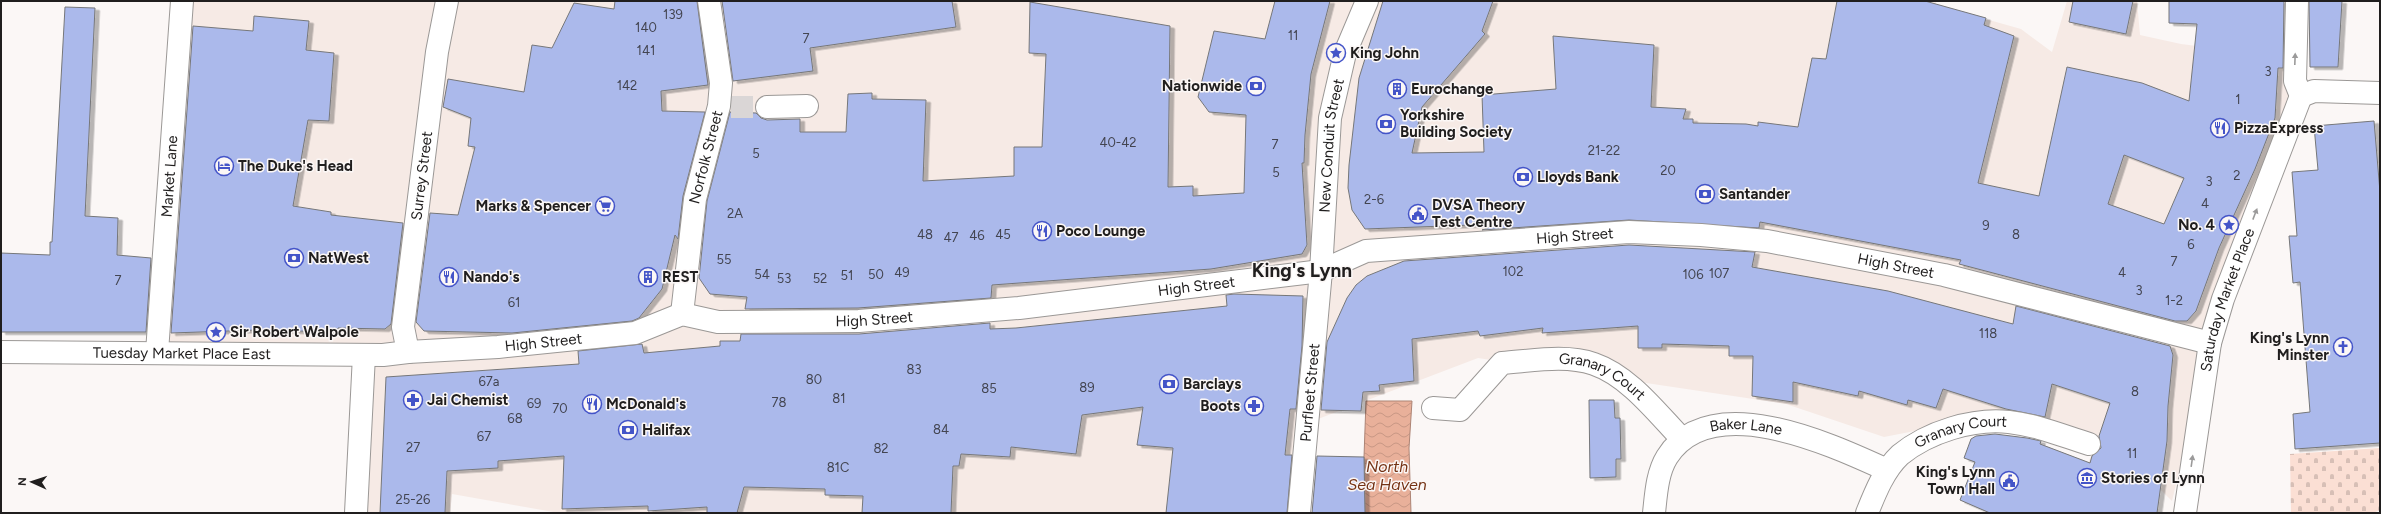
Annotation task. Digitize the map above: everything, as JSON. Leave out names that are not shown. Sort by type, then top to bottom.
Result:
[{"type":"street","name":"Market Lane","points":[[157,352],[159,299],[182,1]]},
{"type":"street","name":"Surrey Street","points":[[408,352],[403,327],[437,52],[447,1]]},
{"type":"street","name":"Norfolk Street","points":[[682,314],[695,199],[725,106],[709,1]]},
{"type":"street","name":"New Conduit Street","points":[[1321,271],[1330,118],[1345,53],[1367,1]]},
{"type":"street","points":[[2297,1],[2295,81],[2301,96],[2314,91],[2380,93]]},
{"type":"street","name":"Saturday Market Place","points":[[2184,513],[2210,343],[2223,299],[2301,96]]},
{"type":"street","points":[[767,108],[807,106]]},
{"type":"street","name":"High Street","points":[[364,355],[498,347],[635,333],[682,314],[718,322],[859,321],[1019,308],[1321,271],[1366,251],[1629,232],[1702,235],[1767,241],[1944,275],[2210,343]]},
{"type":"street","name":"Purfleet Street","points":[[1299,513],[1321,271]]},
{"type":"street","name":"Tuesday Market Place East","points":[[1,352],[157,352],[364,355]]},
{"type":"street","points":[[356,513],[364,355]]},
{"type":"street","name":"Granary Court","points":[[1433,408],[1461,418],[1502,363],[1556,359],[1594,364],[1612,373],[1631,388],[1682,439]]},
{"type":"street","name":"Granary Court","points":[[1867,513],[1887,470],[1900,455],[1936,434],[1958,427],[1982,422],[2009,422],[2036,427],[2089,444]]},
{"type":"street","name":"Baker Lane","points":[[1654,513],[1659,479],[1667,458],[1682,439],[1702,429],[1725,425],[1748,424],[1772,428],[1835,447],[1887,470]]},
{"type":"shaded area","points":[[192,1],[1936,1],[1936,5],[2021,29],[2052,52],[2067,1],[2137,1],[2140,35],[2181,44],[2300,59],[2297,96],[2231,253],[2172,501],[2162,491],[2088,463],[2099,437],[2001,414],[1884,437],[1786,404],[1478,358],[1318,419],[1293,513],[559,513],[452,494],[450,513],[356,513],[364,355],[157,352]]},
{"type":"green space","points":[[2380,448],[2380,510],[2373,513],[2291,513],[2290,454]]},
{"type":"water","name":"North Sea Haven","points":[[1366,401],[1412,401],[1409,448],[1411,513],[1365,513],[1364,457]]},
{"type":"building","points":[[615,1],[697,1],[708,85],[661,91],[662,111],[705,112],[683,196],[678,239],[675,235],[662,289],[639,318],[632,321],[512,333],[424,331],[416,322],[430,213],[458,215],[475,147],[468,146],[471,118],[443,107],[448,79],[524,92],[532,45],[552,48],[574,3],[614,9]]},
{"type":"building","points":[[722,1],[952,1],[956,27],[810,48],[813,71],[733,81]]},
{"type":"building","points":[[1275,1],[1330,1],[1311,74],[1304,163],[1302,163],[1307,245],[1302,254],[1211,269],[992,285],[991,298],[858,308],[745,309],[747,297],[710,294],[699,278],[707,201],[730,112],[756,113],[761,118],[767,120],[800,119],[800,132],[846,132],[848,94],[872,93],[872,99],[926,100],[923,181],[1014,176],[1014,147],[1042,147],[1046,54],[1029,53],[1030,2],[1170,26],[1168,187],[1193,186],[1193,196],[1244,193],[1246,115],[1209,112],[1198,97],[1214,31],[1265,39]]},
{"type":"building","points":[[1383,1],[1493,1],[1482,31],[1485,34],[1422,107],[1412,153],[1484,152],[1482,95],[1556,89],[1553,36],[1654,45],[1651,107],[1686,109],[1683,119],[1693,119],[1693,123],[1746,124],[1758,126],[1758,122],[1798,127],[1812,58],[1826,59],[1837,1],[1925,1],[1986,18],[1984,25],[2014,36],[1978,183],[2039,196],[2067,67],[2142,83],[2189,101],[2197,24],[2169,23],[2169,1],[2284,1],[2283,68],[2278,68],[2275,118],[2255,169],[2219,248],[2196,311],[2187,321],[2175,321],[1959,264],[1961,260],[1760,222],[1759,228],[1629,220],[1482,230],[1498,224],[1365,229],[1352,210],[1348,188],[1349,165],[1359,78]],"holes":[[[2124,155],[2184,178],[2164,224],[2108,204]]]},
{"type":"building","points":[[2073,1],[2133,1],[2126,34],[2069,22]]},
{"type":"building","points":[[2309,1],[2342,1],[2338,67],[2310,67]]},
{"type":"building","points":[[65,7],[95,8],[85,216],[118,218],[117,255],[151,258],[146,332],[1,332],[1,253],[50,255],[50,242],[52,242]]},
{"type":"building","name":"The Duke's Head","points":[[254,16],[309,21],[306,50],[334,53],[329,121],[308,120],[293,206],[331,212],[331,215],[403,223],[391,324],[385,329],[338,328],[336,332],[258,330],[171,333],[193,26],[253,31]]},
{"type":"building","name":"King's Lynn Minster","points":[[2374,121],[2380,192],[2380,443],[2295,449],[2293,414],[2310,412],[2300,282],[2293,283],[2289,236],[2297,236],[2292,172],[2318,170],[2314,126]]},
{"type":"building","points":[[1629,245],[1755,252],[1752,267],[1888,291],[2013,324],[2016,306],[2170,346],[2173,355],[2168,406],[2167,441],[2157,513],[1990,513],[1960,500],[1975,462],[1964,458],[1971,439],[1976,436],[1995,434],[2027,438],[2041,441],[2040,444],[2090,463],[2092,456],[2101,448],[2099,436],[2110,403],[2052,384],[2045,417],[2006,409],[1943,389],[1936,408],[1908,400],[1907,405],[1859,391],[1858,396],[1793,382],[1793,402],[1752,396],[1753,356],[1729,356],[1729,346],[1662,344],[1662,348],[1638,348],[1638,326],[1542,333],[1543,328],[1480,336],[1478,331],[1412,339],[1414,381],[1379,385],[1380,391],[1363,392],[1361,411],[1321,410],[1327,342],[1347,298],[1356,285],[1367,276],[1404,261]]},
{"type":"building","points":[[1226,295],[1303,296],[1302,346],[1296,409],[1290,409],[1285,455],[1292,455],[1287,513],[1166,513],[1173,448],[1137,445],[1143,407],[1082,415],[1076,454],[1011,447],[1010,457],[961,454],[959,466],[953,466],[951,513],[862,513],[863,496],[825,495],[825,489],[744,487],[737,513],[707,513],[707,507],[648,511],[648,506],[562,509],[564,456],[498,461],[498,468],[447,471],[445,513],[380,513],[386,377],[579,364],[578,351],[642,344],[644,353],[720,346],[720,341],[740,341],[741,334],[859,334],[990,323],[990,329],[1016,328],[1227,306]]},
{"type":"building","points":[[1589,400],[1614,400],[1615,418],[1620,418],[1621,459],[1616,459],[1616,477],[1590,478]]},
{"type":"building","points":[[1317,456],[1364,457],[1365,513],[1312,513]]},
{"type":"tunnel","points":[[731,107],[767,107]]},
{"type":"place","name":"King John","points":[[1336,53]]},
{"type":"place","name":"Nationwide","points":[[1256,86]]},
{"type":"place","name":"Eurochange","points":[[1397,89]]},
{"type":"place","name":"Yorkshire Building Society","points":[[1386,124]]},
{"type":"place","name":"PizzaExpress","points":[[2220,128]]},
{"type":"place","name":"The Duke's Head","points":[[224,166]]},
{"type":"place","name":"Lloyds Bank","points":[[1523,177]]},
{"type":"place","name":"Santander","points":[[1705,194]]},
{"type":"place","name":"Marks & Spencer","points":[[605,206]]},
{"type":"place","name":"DVSA Theory Test Centre","points":[[1418,214]]},
{"type":"place","name":"No. 4","points":[[2229,225]]},
{"type":"place","name":"Poco Lounge","points":[[1042,231]]},
{"type":"place","name":"NatWest","points":[[294,258]]},
{"type":"place","name":"Nando's","points":[[449,277]]},
{"type":"place","name":"REST","points":[[648,277]]},
{"type":"place","name":"Sir Robert Walpole","points":[[216,332]]},
{"type":"place","name":"King's Lynn Minster","points":[[2343,347]]},
{"type":"place","name":"Barclays","points":[[1169,384]]},
{"type":"place","name":"Jai Chemist","points":[[413,400]]},
{"type":"place","name":"McDonald's","points":[[592,404]]},
{"type":"place","name":"Boots","points":[[1254,406]]},
{"type":"place","name":"Halifax","points":[[628,430]]},
{"type":"place","name":"Stories of Lynn","points":[[2087,478]]},
{"type":"place","name":"King's Lynn Town Hall","points":[[2009,481]]},
{"type":"district","name":"King's Lynn","points":[[1302,270]]}]
